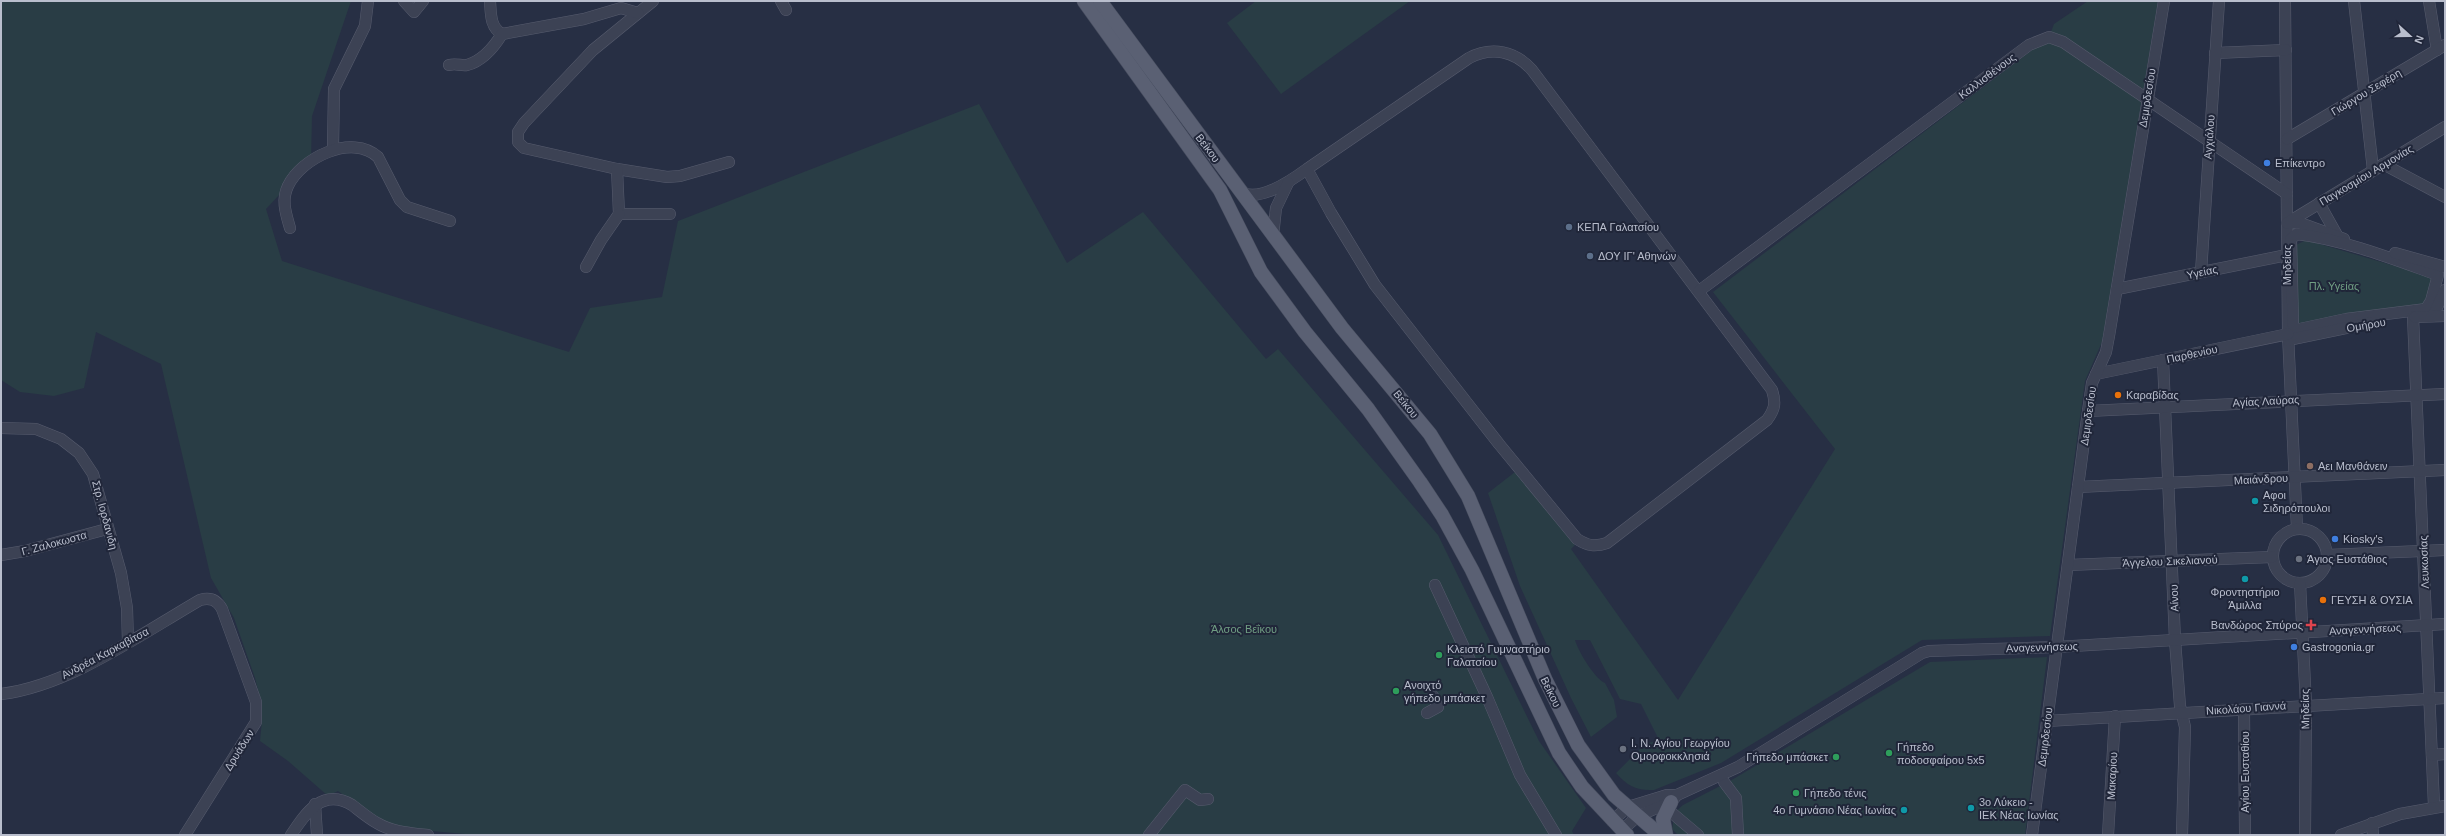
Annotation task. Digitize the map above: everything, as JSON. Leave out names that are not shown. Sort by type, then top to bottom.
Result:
[{"type":"main road","name":"Βεΐκου","points":[[1084,1],[1220,190],[1261,272],[1305,332],[1368,409],[1442,515],[1472,570],[1559,753],[1582,787],[1620,829]]},
{"type":"main road","name":"Βεΐκου","points":[[1100,1],[1211,154],[1243,193],[1273,236],[1342,328],[1421,422],[1444,454],[1468,496],[1482,525],[1545,679],[1578,745],[1614,795],[1660,835]]},
{"type":"main road","points":[[1666,835],[1663,819],[1674,804]]},
{"type":"street","points":[[333,148],[334,89],[365,26],[368,1]]},
{"type":"street","points":[[404,1],[414,12],[423,1]]},
{"type":"street","points":[[490,1],[492,20],[495,29],[502,34],[584,19],[621,8],[638,12]]},
{"type":"street","points":[[653,1],[593,50],[524,123],[517,137],[518,142],[524,148],[617,169],[667,177],[680,176],[728,162]]},
{"type":"street","name":"Δεμιρδεσίου","points":[[2032,835],[2092,382],[2106,352],[2164,1]]},
{"type":"street","name":"Αγχιάλου","points":[[2201,272],[2219,1]]},
{"type":"street","name":"Μηδείας","points":[[2285,1],[2288,337],[2297,528]]},
{"type":"street","points":[[2354,1],[2363,92],[2378,167],[2445,198]]},
{"type":"street","points":[[2429,1],[2441,47]]},
{"type":"street","points":[[449,65],[455,63],[466,65],[480,59],[496,44],[502,34]]},
{"type":"street","name":"Καλλισθένους","points":[[1699,291],[2029,45],[2041,38],[2049,37],[2063,42],[2287,194]]},
{"type":"street","name":"Γιώργου Σεφέρη","points":[[2287,139],[2363,92],[2441,47]]},
{"type":"street","points":[[2215,53],[2286,50]]},
{"type":"street","points":[[1243,193],[1254,195],[1288,183],[1307,169],[1469,58],[1484,51],[1505,53],[1518,58],[1532,70],[1772,390],[1775,401],[1774,411],[1767,420],[1607,543],[1597,547],[1586,545],[1577,539],[1499,444],[1376,285],[1331,213],[1307,169]]},
{"type":"street","name":"Παγκοσμίου Αρμονίας","points":[[2287,223],[2445,127]]},
{"type":"street","points":[[290,228],[284,206],[287,187],[301,167],[333,148],[364,149],[373,152],[378,157],[400,200],[407,206],[450,221]]},
{"type":"street","points":[[586,267],[600,240],[619,214],[617,169]]},
{"type":"street","points":[[1273,236],[1276,208],[1288,183]]},
{"type":"street","points":[[2319,203],[2341,241],[2438,275],[2431,301],[2426,309],[2346,320],[2295,330],[2293,324],[2291,239],[2297,234],[2341,241]]},
{"type":"street","points":[[619,214],[670,214]]},
{"type":"street","points":[[2287,223],[2297,229],[2327,238],[2445,267]]},
{"type":"street","name":"Υγείας","points":[[2117,289],[2287,255]]},
{"type":"street","points":[[2433,316],[2445,290]]},
{"type":"street","name":"Ομήρου","points":[[2288,337],[2413,317],[2445,316]]},
{"type":"street","name":"Λευκωσίας","points":[[2413,317],[2432,755],[2440,806]]},
{"type":"street","name":"Παρθενίου","points":[[2096,374],[2288,337]]},
{"type":"street","name":"Αίνου","points":[[2163,360],[2175,640],[2182,712],[2185,727],[2182,835]]},
{"type":"street","name":"Αγίας Λαύρας","points":[[2088,410],[2445,394]]},
{"type":"street","name":"Στρ. Ιορδανιδη","points":[[1,428],[25,428],[49,433],[69,444],[79,453],[93,474],[125,590],[128,642]]},
{"type":"street","name":"Μαιάνδρου","points":[[2078,487],[2445,470]]},
{"type":"street","points":[[2297,528],[2315,533],[2326,546],[2327,555],[2326,563],[2318,577],[2300,583],[2286,580],[2279,574],[2272,557],[2277,541],[2283,534],[2297,528]]},
{"type":"street","name":"Γ. Ζαλοκωστα","points":[[1,555],[26,551],[107,529]]},
{"type":"street","points":[[2327,555],[2445,550]]},
{"type":"street","name":"Άγγελου Σικελιανού","points":[[2068,565],[2272,557]]},
{"type":"street","name":"Μηδείας","points":[[2300,583],[2306,705],[2305,835]]},
{"type":"street","points":[[1435,586],[1487,697],[1520,775],[1556,835]]},
{"type":"street","name":"Ανδρέα Καρκαβίτσα","points":[[1,694],[14,692],[69,674],[204,599]]},
{"type":"street","name":"Δρυάδων","points":[[185,835],[256,722],[256,702],[222,609],[216,601],[204,599]]},
{"type":"street","name":"Αναγεννήσεως","points":[[1620,829],[1633,811],[1674,804],[1738,767],[1922,653],[1944,649],[2056,647],[2445,624]]},
{"type":"street","points":[[1427,713],[1438,707],[1433,696]]},
{"type":"street","name":"Νικολάου Γιαννά","points":[[2047,721],[2244,708],[2445,698]]},
{"type":"street","name":"Αγίου Ευσταθίου","points":[[2244,708],[2245,835]]},
{"type":"street","name":"Μακαρίου","points":[[2108,835],[2115,716]]},
{"type":"street","points":[[2432,755],[2445,754]]},
{"type":"street","points":[[1724,782],[1736,798],[1738,835]]},
{"type":"street","points":[[1149,835],[1185,790],[1200,800],[1208,799]]},
{"type":"street","points":[[291,835],[306,811],[315,804],[324,801],[342,801],[377,824],[399,832],[428,835]]},
{"type":"street","points":[[315,804],[317,835]]},
{"type":"street","points":[[1674,804],[1698,835]]},
{"type":"street","points":[[2340,835],[2372,823],[2440,806]]},
{"type":"street","points":[[2372,823],[2373,835]]},
{"type":"green space","name":"Άλσος Βεΐκου","points":[[1,1],[351,1],[312,116],[311,161],[266,209],[282,261],[569,352],[590,308],[662,297],[678,221],[979,104],[1067,263],[1143,212],[1266,359],[1278,349],[1438,535],[1539,741],[1586,808],[1572,831],[1574,835],[476,835],[398,828],[379,821],[338,791],[328,796],[288,761],[260,741],[262,720],[261,702],[255,678],[234,618],[211,578],[161,364],[96,332],[84,388],[54,396],[20,392],[1,380]]},
{"type":"green space","points":[[1256,1],[1410,1],[1281,94],[1227,23]]},
{"type":"green space","points":[[2088,1],[2158,1],[2102,342],[2085,381],[2050,636],[1922,640],[1721,763],[1654,790],[1642,790],[1633,787],[1616,773],[1645,744],[1659,740],[1641,704],[1620,699],[1590,640],[1575,640],[1587,664],[1605,683],[1614,700],[1617,717],[1591,737],[1571,698],[1520,586],[1488,493],[1515,472],[1575,545],[1571,549],[1678,700],[1835,449],[1713,292],[2049,37],[2054,24]]},
{"type":"green space","name":"Πλ. Υγείας","points":[[2306,240],[2436,278],[2425,307],[2297,331],[2296,245]]},
{"type":"green space","points":[[2047,657],[2025,835],[1678,835],[1672,829],[1675,812],[1683,805],[1730,781],[1930,662]]},
{"type":"place","name":"Επίκεντρο","points":[[2267,163]]},
{"type":"place","name":"ΚΕΠΑ Γαλατσίου","points":[[1569,227]]},
{"type":"place","name":"ΔΟΥ ΙΓ' Αθηνών","points":[[1590,256]]},
{"type":"place","name":"Καραβίδας","points":[[2118,395]]},
{"type":"place","name":"Αει Μανθάνειν","points":[[2310,466]]},
{"type":"place","name":"Αφοι Σιδηρόπουλοι","points":[[2255,501]]},
{"type":"place","name":"Kiosky's","points":[[2335,539]]},
{"type":"place","name":"Άγιος Ευστάθιος","points":[[2299,559]]},
{"type":"place","name":"Φροντηστήριο Άμιλλα","points":[[2245,579]]},
{"type":"place","name":"ΓΕΥΣΗ & ΟΥΣΙΑ","points":[[2323,600]]},
{"type":"place","name":"Βανδώρος Σπύρος","points":[[2311,625]]},
{"type":"place","name":"Gastrogonia.gr","points":[[2294,647]]},
{"type":"place","name":"Κλειστό Γυμναστήριο Γαλατσίου","points":[[1439,655]]},
{"type":"place","name":"Ανοιχτό γήπεδο μπάσκετ","points":[[1396,691]]},
{"type":"place","name":"Ι. Ν. Αγίου Γεωργίου Ομορφοκκλησιά","points":[[1623,749]]},
{"type":"place","name":"Γήπεδο ποδοσφαίρου 5x5","points":[[1889,753]]},
{"type":"place","name":"Γήπεδο μπάσκετ","points":[[1836,757]]},
{"type":"place","name":"Γήπεδο τένις","points":[[1796,793]]},
{"type":"place","name":"3ο Λύκειο - ΙΕΚ Νέας Ιωνίας","points":[[1971,808]]},
{"type":"place","name":"4ο Γυμνάσιο Νέας Ιωνίας","points":[[1904,810]]}]
